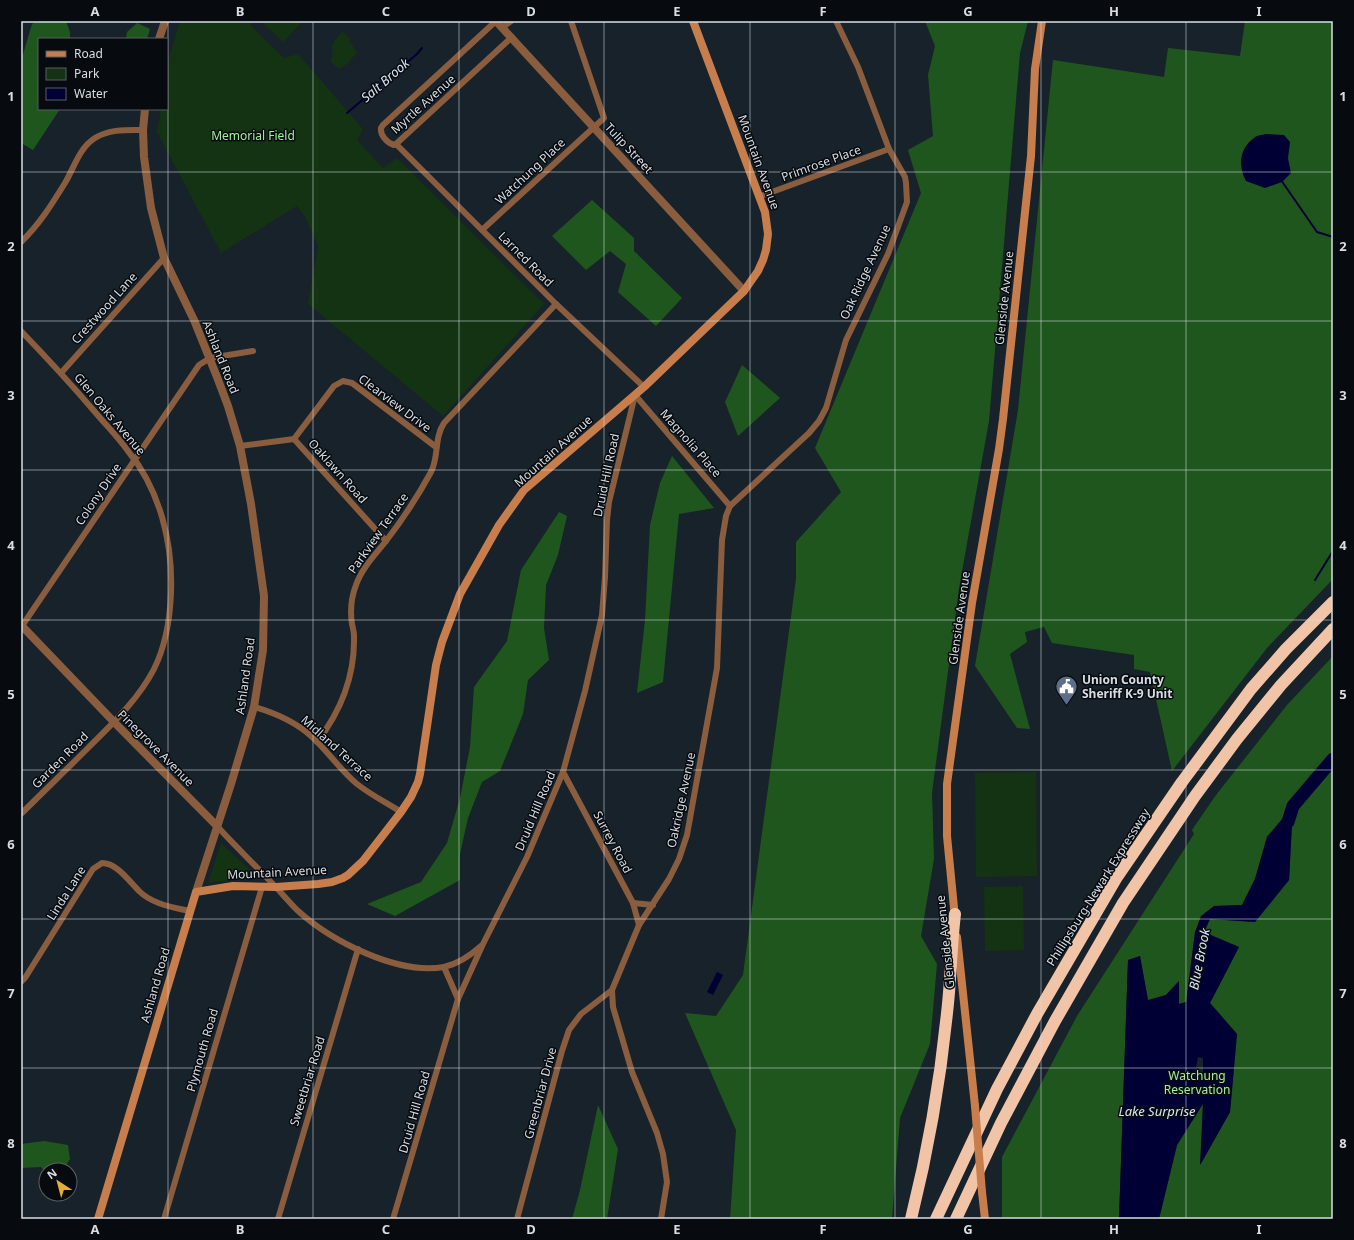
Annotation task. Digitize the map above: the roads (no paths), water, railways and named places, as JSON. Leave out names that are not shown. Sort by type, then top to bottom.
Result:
[{"type":"highway","name":"Phillipsburg-Newark Expressway","points":[[936,1219],[997,1088],[1040,1007],[1117,878],[1182,782],[1251,689],[1286,649],[1333,602]]},
{"type":"highway","points":[[956,1219],[1001,1123],[1055,1021],[1123,903],[1195,796],[1237,739],[1281,685],[1333,629]]},
{"type":"highway","points":[[911,1219],[923,1169],[936,1098],[947,1013],[955,914]]},
{"type":"main road","name":"Mountain Avenue","points":[[196,892],[233,886],[276,887],[332,882],[344,878],[363,861],[401,812],[411,797],[419,778],[436,665],[442,642],[460,594],[499,525],[524,490],[644,387],[744,291],[758,271],[766,250],[768,234],[767,220],[761,196],[693,21]]},
{"type":"main road","name":"Glenside Avenue","points":[[984,1219],[946,803],[947,784],[972,603],[1004,419],[1031,156],[1035,69],[1042,21]]},
{"type":"main road","name":"Ashland Road","points":[[98,1219],[189,911],[196,892]]},
{"type":"street","points":[[159,38],[164,21]]},
{"type":"street","name":"Myrtle Avenue","points":[[511,21],[498,23],[383,125],[381,128],[381,134],[391,144],[396,144],[512,37]]},
{"type":"street","points":[[571,21],[604,118],[594,128]]},
{"type":"street","name":"Oak Ridge Avenue","points":[[730,506],[809,433],[819,421],[826,408],[846,340],[888,254],[907,202],[905,178],[889,149],[858,67],[836,21]]},
{"type":"street","name":"Tulip Street","points":[[498,23],[744,291]]},
{"type":"street","name":"Ashland Road","points":[[145,110],[143,130],[144,157],[151,208],[164,258],[194,320],[210,358],[228,406],[240,446],[251,504],[264,596],[263,650],[254,707],[196,892]]},
{"type":"street","name":"Watchung Place","points":[[482,230],[594,128]]},
{"type":"street","points":[[21,242],[47,211],[87,144],[94,138],[112,131],[143,130]]},
{"type":"street","name":"Larned Road","points":[[396,144],[401,151],[556,304],[644,387]]},
{"type":"street","name":"Primrose Place","points":[[761,196],[889,149]]},
{"type":"street","name":"Crestwood Lane","points":[[61,373],[164,258]]},
{"type":"street","name":"Parkview Terrace","points":[[317,742],[330,725],[342,702],[352,671],[354,634],[351,609],[356,584],[366,566],[405,516],[432,471],[438,436],[444,423],[556,304]]},
{"type":"street","name":"Glen Oaks Avenue","points":[[21,331],[61,373],[129,451],[150,488],[159,509],[166,532],[170,554],[171,601],[162,647],[154,669],[133,699],[114,722]]},
{"type":"street","points":[[210,358],[253,351]]},
{"type":"street","name":"Colony Drive","points":[[21,626],[200,365],[210,358]]},
{"type":"street","name":"Clearview Drive","points":[[294,439],[334,386],[343,381],[352,383],[436,447]]},
{"type":"street","name":"Magnolia Place","points":[[635,395],[730,506]]},
{"type":"street","name":"Druid Hill Road","points":[[393,1219],[458,999],[483,944],[527,857],[563,772],[585,691],[602,616],[607,520],[635,395]]},
{"type":"street","name":"Oaklawn Road","points":[[240,446],[294,439],[386,541]]},
{"type":"street","name":"Oakridge Avenue","points":[[661,1219],[667,1182],[663,1154],[657,1133],[632,1072],[613,1007],[612,990],[639,925],[669,879],[679,859],[687,835],[717,668],[722,540],[726,516],[730,506]]},
{"type":"street","name":"Pinegrove Avenue","points":[[21,626],[298,910],[324,930],[358,949],[386,962],[427,968],[444,967]]},
{"type":"street","name":"Midland Terrace","points":[[254,707],[290,721],[301,728],[317,742],[358,784],[401,812]]},
{"type":"street","name":"Garden Road","points":[[21,814],[114,722]]},
{"type":"street","name":"Surrey Road","points":[[563,772],[633,903],[639,925]]},
{"type":"street","name":"Linda Lane","points":[[21,982],[25,978],[93,869],[102,863],[111,864],[141,893],[159,903],[189,911]]},
{"type":"street","name":"Plymouth Road","points":[[164,1219],[262,887]]},
{"type":"street","points":[[633,903],[653,905]]},
{"type":"street","points":[[458,999],[444,967],[461,960],[483,944]]},
{"type":"street","name":"Sweetbriar Road","points":[[278,1219],[358,949]]},
{"type":"street","name":"Greenbriar Drive","points":[[517,1219],[569,1030],[581,1014],[612,990]]},
{"type":"water","points":[[1266,134],[1284,135],[1290,142],[1288,158],[1291,173],[1282,182],[1265,188],[1246,181],[1243,175],[1241,158],[1245,147],[1249,142],[1257,136]]},
{"type":"water","name":"Lake Surprise","points":[[1293,806],[1289,880],[1255,922],[1210,919],[1204,932],[1239,947],[1210,1003],[1237,1034],[1230,1112],[1200,1165],[1203,1104],[1177,1145],[1159,1219],[1119,1219],[1128,960],[1140,956],[1148,1000],[1166,995],[1179,981],[1179,1004],[1186,1002],[1195,932],[1201,916],[1214,906],[1242,905],[1255,879],[1267,837]],"holes":[[[1198,1057],[1203,1058],[1203,1074],[1199,1081],[1194,1076]]]},
{"type":"water","points":[[717,972],[723,975],[713,995],[707,992]]},
{"type":"waterway","name":"Salt Brook","points":[[347,113],[417,54],[422,48]]},
{"type":"waterway","name":"Blue Brook","points":[[1281,180],[1317,232],[1333,237]]},
{"type":"waterway","name":"Blue Brook","points":[[1315,580],[1333,551]]},
{"type":"waterway","name":"Blue Brook","points":[[1288,822],[1293,806],[1333,759]]},
{"type":"place","name":"Union County Sheriff K-9 Unit","points":[[1067,706]]},
{"type":"park label","name":"Memorial Field","points":[[253,135]]},
{"type":"park label","name":"Watchung Reservation","points":[[1197,1082]]}]
